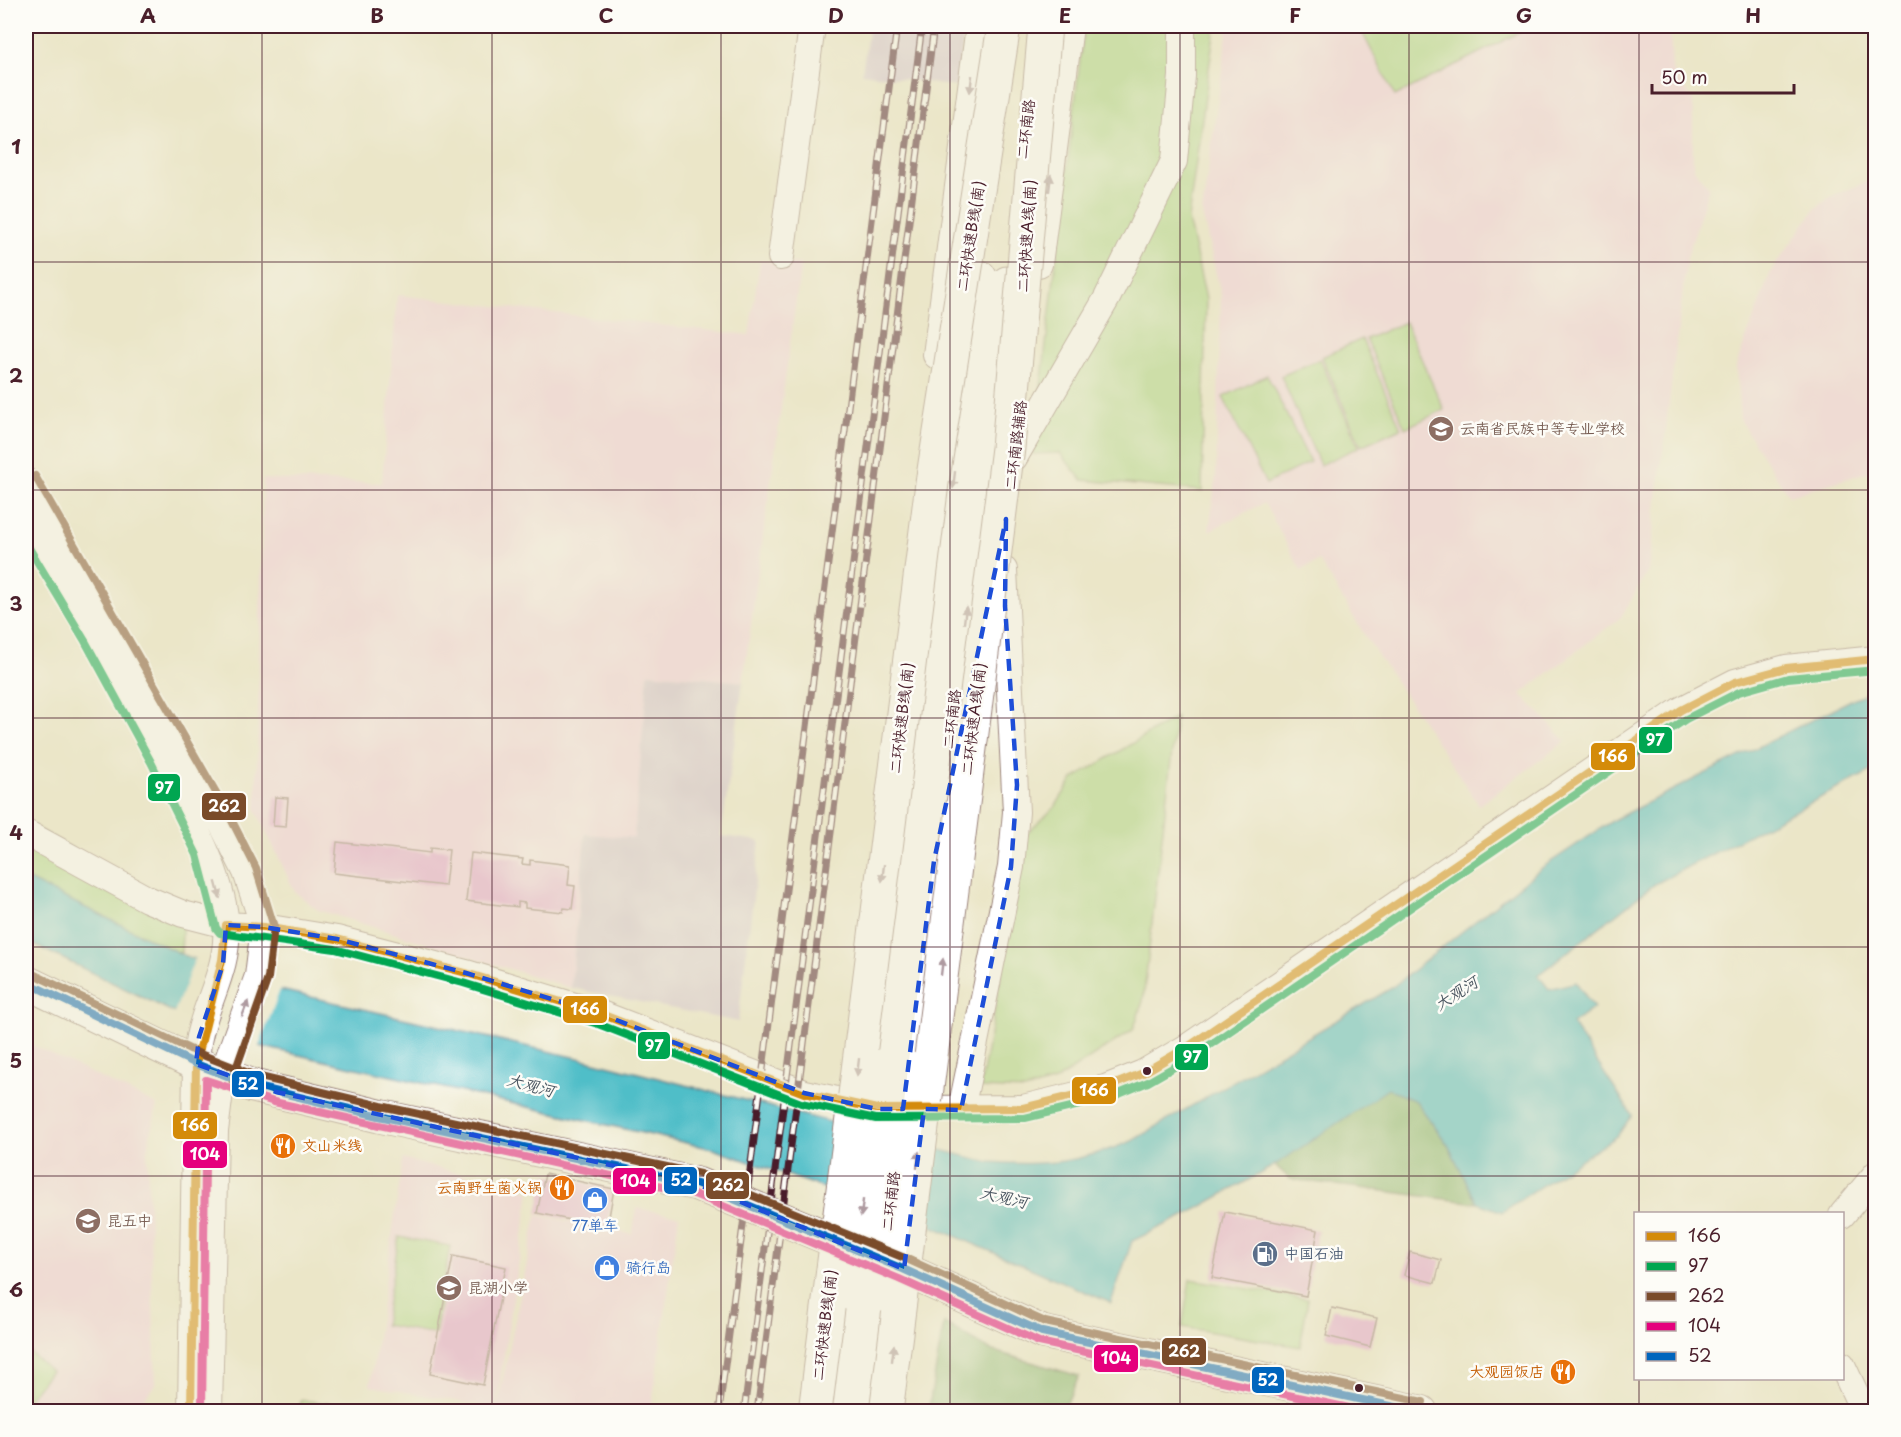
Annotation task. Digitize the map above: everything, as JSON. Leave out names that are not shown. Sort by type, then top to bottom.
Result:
[{"type":"main road","name":"二环快速B线(南)","points":[[814,1412],[932,483],[1004,26]]},
{"type":"main road","name":"二环南路","points":[[836,1412],[865,1294],[894,1067],[920,859],[1010,26]]},
{"type":"main road","name":"二环南路","points":[[920,859],[1039,26]]},
{"type":"main road","name":"二环快速A线(南)","points":[[886,1412],[1007,459],[1045,26]]},
{"type":"main road","points":[[26,982],[209,1070],[276,1092],[697,1184],[903,1269],[1042,1332],[1421,1412]]},
{"type":"main road","name":"二环南路","points":[[865,1294],[865,1412]]},
{"type":"street","points":[[781,257],[812,26]]},
{"type":"street","points":[[920,859],[907,686],[914,542],[979,26]]},
{"type":"street","name":"二环南路辅路","points":[[920,859],[976,675],[1006,519],[1070,26]]},
{"type":"street","points":[[1014,458],[1107,298],[1174,161],[1182,76],[1182,26]]},
{"type":"street","points":[[26,481],[221,822],[246,872],[264,927],[258,976],[233,1042],[209,1070],[191,1412]]},
{"type":"street","points":[[960,1110],[1011,867],[1016,812],[1005,606],[1006,519]]},
{"type":"street","points":[[26,523],[94,636],[207,851],[226,925],[227,945],[223,964],[202,1027],[209,1070],[214,1135],[209,1412]]},
{"type":"street","points":[[26,833],[147,899],[183,914],[226,925],[264,927],[337,939],[466,973],[601,1014],[804,1093],[877,1109],[1023,1108],[1105,1088],[1143,1073],[1189,1046],[1681,710],[1735,682],[1786,668],[1875,659]]},
{"type":"street","points":[[1844,1213],[1875,1174]]},
{"type":"street","points":[[1844,1369],[1864,1412]]},
{"type":"highlighted area","points":[[1006,519],[1005,606],[1017,785],[1011,867],[961,1110],[924,1109],[904,1269],[697,1184],[276,1092],[196,1064],[199,1037],[223,964],[226,925],[264,927],[337,939],[466,973],[601,1014],[804,1093],[877,1109],[903,1109],[934,861]]},
{"type":"shaded area","points":[[869,26],[965,26],[957,87],[862,73]]},
{"type":"shaded area","name":"云南省民族中等专业学校","points":[[1228,26],[1670,26],[1672,70],[1693,100],[1693,168],[1709,187],[1687,258],[1648,572],[1621,617],[1521,694],[1566,741],[1479,805],[1369,642],[1319,561],[1301,570],[1264,503],[1209,531],[1216,475],[1221,295],[1202,213]]},
{"type":"shaded area","points":[[1875,178],[1875,470],[1789,496],[1740,421],[1736,366],[1771,271],[1815,209],[1830,197]]},
{"type":"shaded area","points":[[760,261],[801,264],[743,682],[648,673],[634,839],[585,834],[571,988],[318,910],[295,892],[256,810],[263,479],[382,483],[397,295],[749,335]]},
{"type":"shaded area","points":[[648,673],[743,682],[721,836],[760,841],[738,1022],[571,988],[585,834],[634,838]]},
{"type":"shaded area","name":"昆五中","points":[[26,1042],[157,1105],[147,1151],[156,1383],[135,1411],[26,1411]]},
{"type":"shaded area","name":"昆湖小学","points":[[403,1159],[530,1191],[496,1408],[370,1386]]},
{"type":"shaded area","points":[[637,1208],[679,1216],[651,1411],[496,1411],[537,1215],[632,1234]]},
{"type":"green space","points":[[1084,26],[1215,26],[1188,219],[1206,299],[1202,491],[1082,480],[1060,453],[1033,454]]},
{"type":"green space","points":[[1359,26],[1532,26],[1395,96]]},
{"type":"green space","points":[[1405,322],[1444,410],[1405,428],[1366,339]]},
{"type":"green space","points":[[1362,339],[1401,428],[1361,446],[1322,357]]},
{"type":"green space","points":[[1320,359],[1359,447],[1320,465],[1281,376]]},
{"type":"green space","points":[[1267,375],[1310,462],[1266,484],[1223,397]]},
{"type":"green space","points":[[1176,717],[1143,1001],[1133,1030],[1055,1081],[1025,1090],[980,1088],[1016,895],[1021,839],[1055,807],[1073,779]]},
{"type":"green space","points":[[26,822],[183,914],[181,954],[26,879]]},
{"type":"green space","points":[[1388,1088],[1416,1101],[1448,1145],[1477,1203],[1290,1179],[1275,1165]]},
{"type":"green space","points":[[399,1237],[450,1246],[435,1334],[384,1325]]},
{"type":"green space","points":[[1190,1279],[1308,1299],[1300,1347],[1182,1327]]},
{"type":"green space","points":[[944,1323],[990,1350],[1079,1376],[1063,1411],[928,1411]]},
{"type":"green space","points":[[26,1349],[51,1371],[26,1402]]},
{"type":"green space","points":[[301,1400],[392,1411],[299,1411]]},
{"type":"water","name":"大观河","points":[[1875,690],[1875,769],[1655,884],[1538,975],[1549,989],[1576,982],[1594,1008],[1572,1024],[1632,1115],[1618,1135],[1502,1212],[1477,1203],[1448,1145],[1416,1101],[1388,1089],[1275,1165],[1190,1213],[1132,1241],[1111,1303],[927,1224],[713,1149],[259,1046],[175,1013],[26,941],[26,879],[181,954],[280,990],[591,1061],[988,1162],[1027,1164],[1062,1161],[1095,1154],[1132,1141],[1390,989],[1543,867],[1615,819]]},
{"type":"pier","points":[[196,956],[281,987],[258,1049],[173,1016]]},
{"type":"building","points":[[275,797],[288,798],[286,827],[273,826]]},
{"type":"building","points":[[337,842],[430,853],[430,848],[449,850],[445,886],[334,873]]},
{"type":"building","points":[[471,853],[523,859],[522,864],[530,865],[530,860],[570,865],[568,885],[575,886],[572,909],[564,908],[563,912],[525,908],[525,903],[518,902],[518,907],[466,901]]},
{"type":"building","points":[[545,1174],[614,1189],[607,1228],[537,1213]]},
{"type":"building","name":"中国石油","points":[[1225,1212],[1318,1230],[1306,1296],[1212,1278]]},
{"type":"building","points":[[1410,1252],[1441,1260],[1435,1283],[1404,1275]]},
{"type":"building","points":[[453,1256],[506,1267],[483,1385],[430,1374]]},
{"type":"building","points":[[1332,1308],[1377,1318],[1370,1347],[1326,1336]]},
{"type":"railway","points":[[719,1412],[897,26]]},
{"type":"railway","points":[[744,1412],[922,26]]},
{"type":"railway","points":[[757,1412],[934,26]]},
{"type":"transit line","name":"262","points":[[35,476],[230,817],[256,868],[274,927],[268,978],[232,1080]]},
{"type":"transit line","name":"97","points":[[26,543],[85,641],[151,762],[197,855],[216,928],[220,933],[335,949],[463,983],[598,1024],[801,1103],[876,1119],[1025,1118],[1109,1098],[1148,1082],[1195,1055],[1686,719],[1739,692],[1788,678],[1876,670]]},
{"type":"transit line","name":"166","points":[[191,1412],[196,1064],[222,960],[226,925],[264,927],[337,939],[466,973],[601,1014],[804,1093],[877,1109],[1023,1108],[1105,1088],[1143,1073],[1189,1046],[1681,710],[1735,682],[1786,668],[1876,659]]},
{"type":"transit line","name":"262","points":[[31,973],[200,1054],[256,1076],[381,1106],[700,1174],[907,1259],[1045,1322],[1423,1402]]},
{"type":"transit line","name":"52","points":[[26,982],[196,1064],[253,1086],[379,1116],[697,1184],[903,1269],[1042,1332],[1419,1412]]},
{"type":"transit line","name":"104","points":[[202,1412],[206,1080],[274,1102],[694,1194],[899,1279],[1039,1342],[1368,1412]]},
{"type":"place","name":"云南省民族中等专业学校","points":[[1441,429]]},
{"type":"place","name":"文山米线","points":[[283,1146]]},
{"type":"place","name":"云南野生菌火锅","points":[[562,1188]]},
{"type":"place","name":"77单车","points":[[595,1200]]},
{"type":"place","name":"昆五中","points":[[88,1221]]},
{"type":"place","name":"中国石油","points":[[1265,1254]]},
{"type":"place","name":"骑行岛","points":[[607,1268]]},
{"type":"place","name":"昆湖小学","points":[[449,1288]]},
{"type":"place","name":"大观园饭店","points":[[1563,1372]]}]
